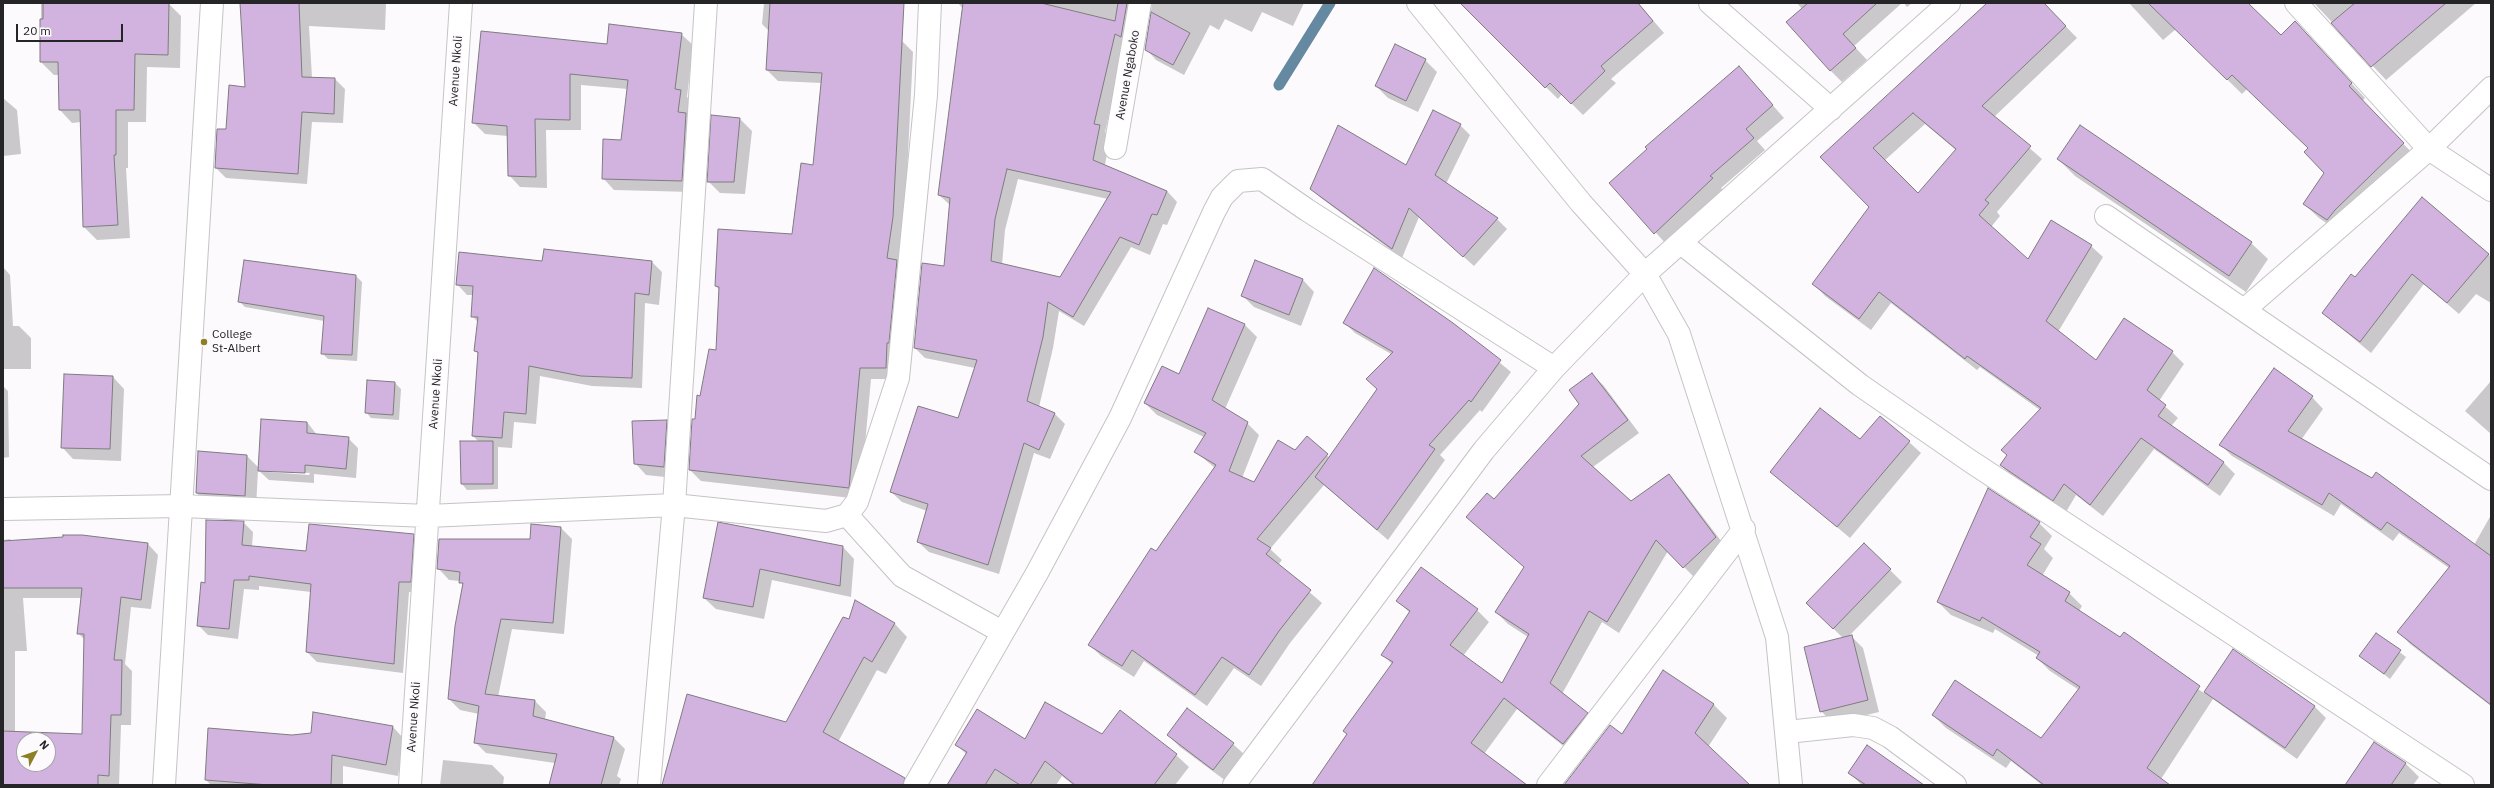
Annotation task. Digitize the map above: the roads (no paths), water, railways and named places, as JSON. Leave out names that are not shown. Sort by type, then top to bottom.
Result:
[{"type":"street","points":[[164,785],[212,3]]},
{"type":"street","name":"Avenue Nkoli","points":[[410,785],[461,3]]},
{"type":"street","points":[[649,785],[674,505],[706,3]]},
{"type":"street","points":[[3,510],[181,506],[428,516],[674,505],[826,520],[846,515],[857,502],[898,378],[926,96],[930,3]]},
{"type":"street","name":"Avenue Ngaboko","points":[[1115,148],[1140,3]]},
{"type":"street","points":[[1418,3],[1581,204],[1645,274],[1680,334],[1744,529],[1777,637],[1791,785]]},
{"type":"street","points":[[1710,3],[1831,109]]},
{"type":"street","points":[[1234,785],[1484,450],[1554,368],[1645,274],[1950,3]]},
{"type":"street","points":[[2296,3],[2429,149],[2491,190]]},
{"type":"street","points":[[2244,310],[2429,149],[2491,88]]},
{"type":"street","points":[[915,785],[1037,573],[1120,418],[1214,212],[1222,197],[1238,180],[1262,179],[1307,210],[1554,368]]},
{"type":"street","points":[[2106,216],[2491,478]]},
{"type":"street","points":[[1681,243],[1866,390],[1976,465],[2463,785]]},
{"type":"street","points":[[846,515],[902,576],[1002,632]]},
{"type":"street","points":[[1548,785],[1744,529]]},
{"type":"street","points":[[1787,732],[1853,725],[1872,728],[1890,737],[1955,785]]},
{"type":"waterway","points":[[1279,85],[1330,3]]},
{"type":"place","name":"College St-Albert","points":[[204,342]]}]
